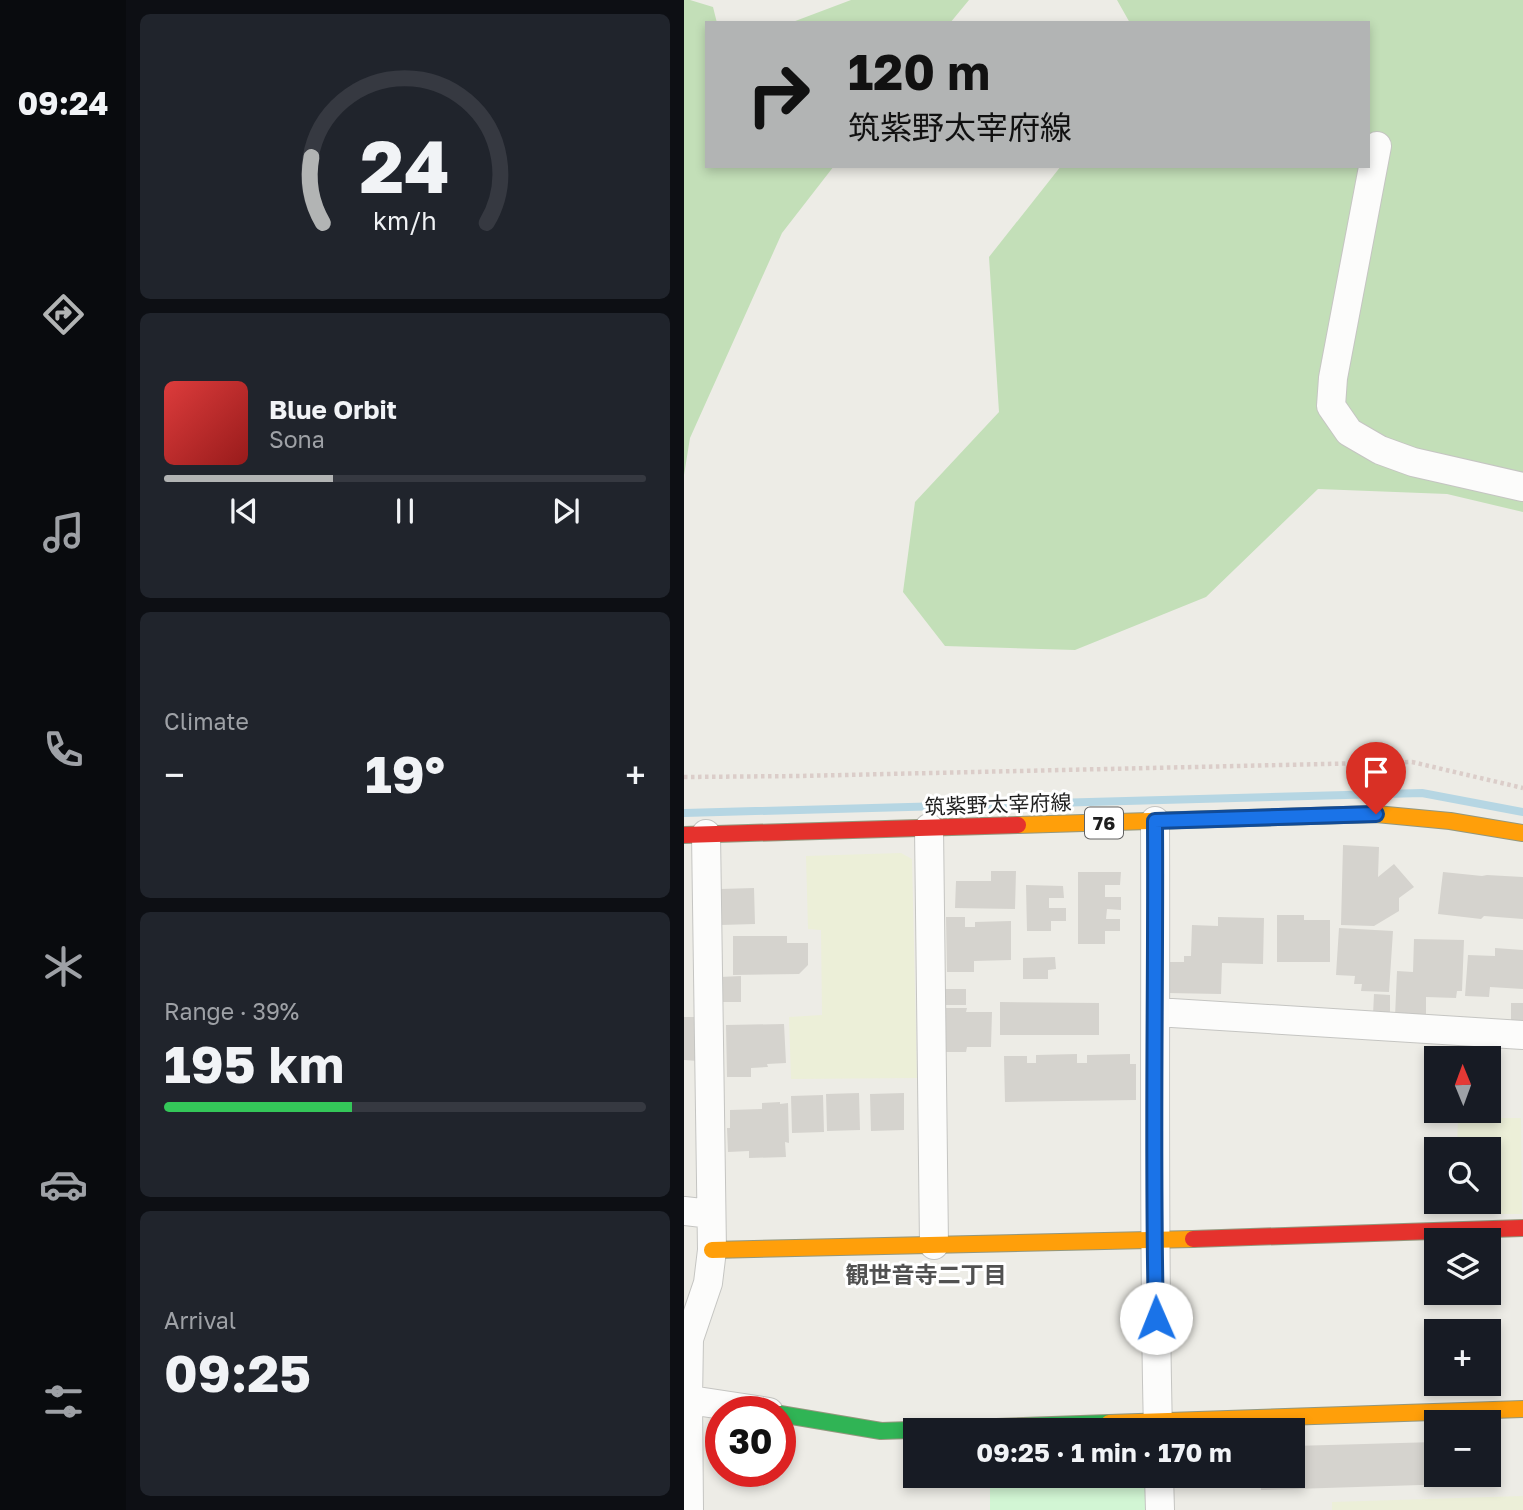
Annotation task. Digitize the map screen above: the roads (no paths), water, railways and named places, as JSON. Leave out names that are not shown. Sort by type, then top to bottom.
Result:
[{"type":"street","points":[[1377,146],[1333,377],[1330,406],[1349,432],[1380,450],[1413,462],[1523,487]]},
{"type":"street","name":"筑紫野太宰府線","points":[[695,835],[1376,814],[1433,818],[1523,833]]},
{"type":"street","points":[[1155,821],[1154,1240],[1158,1418]]},
{"type":"street","points":[[929,828],[934,1245]]},
{"type":"street","points":[[689,1510],[686,1399],[689,1339],[708,1283],[712,1250],[697,1212],[695,835]]},
{"type":"street","points":[[1156,1012],[1523,1035]]},
{"type":"street","points":[[712,1250],[1523,1228]]},
{"type":"street","points":[[686,1399],[705,1402]]},
{"type":"street","points":[[1305,1419],[1523,1409]]},
{"type":"street","points":[[796,1417],[881,1430],[903,1430]]},
{"type":"street","points":[[1159,1488],[1160,1510]]},
{"type":"waterway","points":[[684,813],[1422,793],[1523,812]]},
{"type":"district","name":"観世音寺二丁目","points":[[926,1275]]}]
